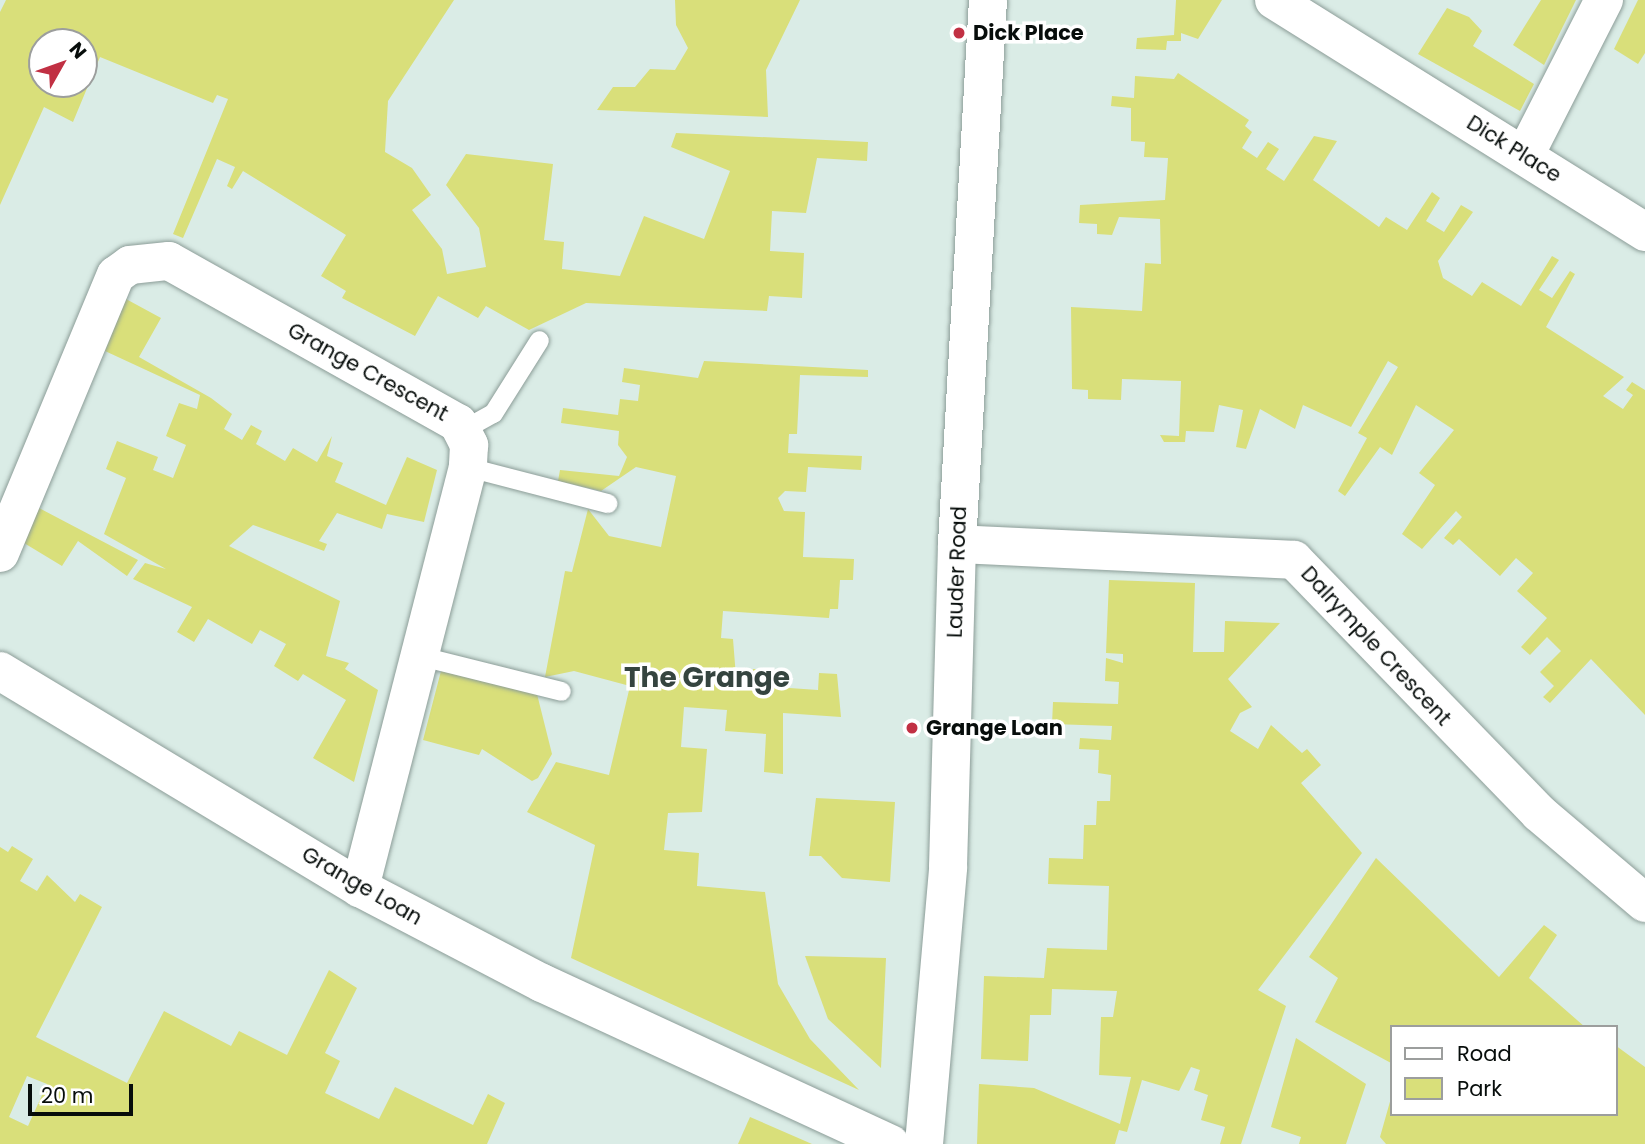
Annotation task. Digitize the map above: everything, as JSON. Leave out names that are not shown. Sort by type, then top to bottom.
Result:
[{"type":"street","name":"Lauder Road","points":[[924,1144],[948,867],[957,544],[988,0]]},
{"type":"street","name":"Dick Place","points":[[1274,0],[1645,232]]},
{"type":"street","points":[[1525,155],[1604,0]]},
{"type":"street","name":"Grange Crescent","points":[[0,553],[116,275],[149,260],[169,261],[451,417],[463,430],[468,467],[360,888]]},
{"type":"street","name":"Dalrymple Crescent","points":[[957,544],[1294,560],[1493,768],[1645,903]]},
{"type":"street","name":"Grange Loan","points":[[0,671],[360,888],[542,984],[891,1144]]},
{"type":"lane","points":[[463,430],[493,413],[538,340]]},
{"type":"lane","points":[[468,467],[607,503]]},
{"type":"lane","points":[[421,656],[561,691]]},
{"type":"green space","points":[[6,0],[454,0],[388,101],[385,152],[412,168],[431,195],[412,210],[442,249],[447,274],[486,267],[479,228],[446,185],[466,154],[553,164],[544,240],[564,242],[562,269],[620,276],[644,216],[704,239],[730,171],[671,147],[676,133],[868,142],[867,161],[817,158],[806,213],[772,211],[770,251],[804,253],[802,298],[769,296],[767,311],[586,303],[529,330],[486,306],[478,318],[438,296],[415,336],[342,298],[346,291],[321,276],[346,235],[243,171],[232,189],[227,186],[235,167],[217,159],[183,238],[173,234],[228,99],[217,95],[213,103],[100,57],[98,62],[98,28],[28,28],[28,98],[83,98],[73,122],[44,107],[0,205],[0,12]]},
{"type":"green space","points":[[675,0],[800,0],[766,70],[768,117],[597,110],[613,87],[635,87],[650,69],[675,70],[688,48],[676,25]]},
{"type":"green space","points":[[1176,0],[1222,0],[1198,39],[1181,33],[1181,41],[1167,41],[1166,50],[1136,49],[1137,38],[1174,35]]},
{"type":"green space","points":[[1541,0],[1576,0],[1544,65],[1513,45]]},
{"type":"green space","points":[[1638,0],[1645,0],[1645,53],[1638,64],[1614,49]]},
{"type":"green space","points":[[1447,8],[1469,17],[1482,31],[1473,46],[1534,84],[1520,111],[1418,54]]},
{"type":"green space","points":[[1178,73],[1249,120],[1245,126],[1252,132],[1242,148],[1257,158],[1268,142],[1279,149],[1266,169],[1284,181],[1314,136],[1337,141],[1313,180],[1379,227],[1386,217],[1407,230],[1432,192],[1440,198],[1426,221],[1444,232],[1461,205],[1473,212],[1438,261],[1443,278],[1472,296],[1482,282],[1521,306],[1552,256],[1559,260],[1539,290],[1552,298],[1570,271],[1575,274],[1546,327],[1624,377],[1603,396],[1623,409],[1633,395],[1626,390],[1632,382],[1645,390],[1645,715],[1591,659],[1550,703],[1543,697],[1554,686],[1540,672],[1561,651],[1547,637],[1530,655],[1521,647],[1547,618],[1517,591],[1533,573],[1516,558],[1500,576],[1459,539],[1453,545],[1444,538],[1462,517],[1456,511],[1422,549],[1402,534],[1435,485],[1419,473],[1454,430],[1416,405],[1392,455],[1380,447],[1345,496],[1338,491],[1367,438],[1358,433],[1398,367],[1388,361],[1351,427],[1303,405],[1295,429],[1260,409],[1246,449],[1236,447],[1243,410],[1219,405],[1214,432],[1186,431],[1185,442],[1164,442],[1160,435],[1179,436],[1181,381],[1122,379],[1121,400],[1088,399],[1088,390],[1072,389],[1071,307],[1142,311],[1145,263],[1161,264],[1160,219],[1119,217],[1112,235],[1097,234],[1097,224],[1079,223],[1080,205],[1165,200],[1168,158],[1144,157],[1145,142],[1131,141],[1131,108],[1111,106],[1112,96],[1134,98],[1135,76],[1174,79]]},
{"type":"green space","points":[[126,299],[161,318],[139,357],[211,398],[232,414],[224,429],[242,440],[251,425],[262,431],[256,444],[285,461],[293,448],[317,462],[332,436],[327,456],[343,463],[335,482],[386,505],[407,457],[437,470],[424,522],[387,514],[382,529],[337,513],[319,541],[327,544],[324,551],[253,525],[229,546],[340,601],[326,656],[349,663],[345,669],[378,690],[354,782],[313,758],[346,700],[303,674],[298,681],[274,666],[286,644],[260,630],[252,644],[208,619],[194,642],[177,632],[192,607],[133,579],[145,563],[166,569],[104,534],[126,478],[106,469],[117,441],[158,457],[153,470],[173,478],[186,445],[166,436],[179,403],[197,409],[200,395],[105,351]]},
{"type":"green space","points":[[704,361],[868,370],[868,377],[800,375],[797,434],[789,434],[788,453],[862,456],[861,470],[808,467],[806,492],[785,491],[778,498],[784,511],[805,512],[803,557],[854,559],[853,580],[840,580],[838,609],[830,609],[829,618],[723,611],[721,638],[733,639],[736,677],[752,679],[753,669],[776,670],[775,687],[818,690],[819,673],[837,674],[841,717],[783,713],[783,774],[764,772],[766,734],[725,731],[727,710],[684,707],[681,747],[707,749],[702,812],[668,813],[664,850],[699,853],[697,886],[765,892],[778,984],[810,1039],[859,1090],[571,958],[595,845],[527,812],[556,762],[609,775],[630,686],[574,671],[545,677],[565,571],[572,572],[588,509],[609,536],[661,547],[676,476],[636,467],[601,491],[558,481],[560,470],[619,476],[627,457],[618,445],[619,431],[561,423],[563,408],[618,415],[620,399],[638,401],[640,385],[622,382],[624,368],[698,378]]},
{"type":"green space","points":[[39,508],[138,560],[127,576],[78,541],[62,566],[24,543]]},
{"type":"green space","points":[[1109,580],[1195,583],[1193,652],[1224,652],[1225,621],[1280,623],[1228,679],[1252,707],[1240,713],[1230,731],[1258,749],[1271,725],[1302,753],[1307,749],[1321,765],[1301,783],[1362,853],[1258,990],[1286,1006],[1241,1144],[1220,1144],[1225,1127],[1201,1120],[1208,1095],[1194,1090],[1200,1070],[1191,1067],[1179,1091],[1142,1080],[1127,1132],[1119,1130],[1115,1144],[977,1144],[979,1084],[1034,1088],[1120,1124],[1131,1077],[1099,1075],[1101,1017],[1113,1017],[1117,991],[1052,989],[1051,1015],[1030,1015],[1028,1061],[981,1059],[984,976],[1044,978],[1047,948],[1107,950],[1109,886],[1048,884],[1049,858],[1083,859],[1084,825],[1096,825],[1097,801],[1110,801],[1111,775],[1098,773],[1099,750],[1079,749],[1080,738],[1111,740],[1112,726],[1052,724],[1053,702],[1118,704],[1119,682],[1105,681],[1106,658],[1123,663],[1123,654],[1106,653]]},
{"type":"green space","points":[[441,671],[537,694],[552,754],[538,778],[532,781],[482,749],[479,755],[423,740]]},
{"type":"green space","points":[[816,798],[895,802],[890,882],[842,878],[821,856],[809,856]]},
{"type":"green space","points":[[12,846],[33,859],[20,881],[37,891],[47,875],[75,902],[80,894],[102,907],[36,1037],[127,1083],[164,1011],[231,1046],[239,1031],[287,1055],[329,970],[357,988],[325,1053],[340,1061],[325,1093],[379,1119],[395,1087],[473,1125],[488,1094],[505,1103],[487,1144],[0,1144],[0,847],[8,852]],"holes":[[[27,1076],[47,1084],[28,1126],[9,1117]]]},
{"type":"green space","points":[[1376,858],[1499,977],[1544,925],[1557,935],[1529,978],[1583,1025],[1390,1025],[1390,1062],[1315,1022],[1338,978],[1309,957]]},
{"type":"green space","points":[[805,956],[886,958],[881,1068],[828,1019]]},
{"type":"green space","points":[[1296,1038],[1366,1084],[1346,1144],[1299,1144],[1301,1137],[1271,1127]]},
{"type":"green space","points":[[1617,1046],[1645,1067],[1645,1144],[1386,1144],[1380,1137],[1390,1102],[1390,1116],[1617,1116]]},
{"type":"green space","points":[[750,1117],[812,1144],[738,1144]]},
{"type":"place","name":"Dick Place","points":[[959,33]]},
{"type":"place","name":"Grange Loan","points":[[912,728]]},
{"type":"district","name":"The Grange","points":[[707,678]]}]
